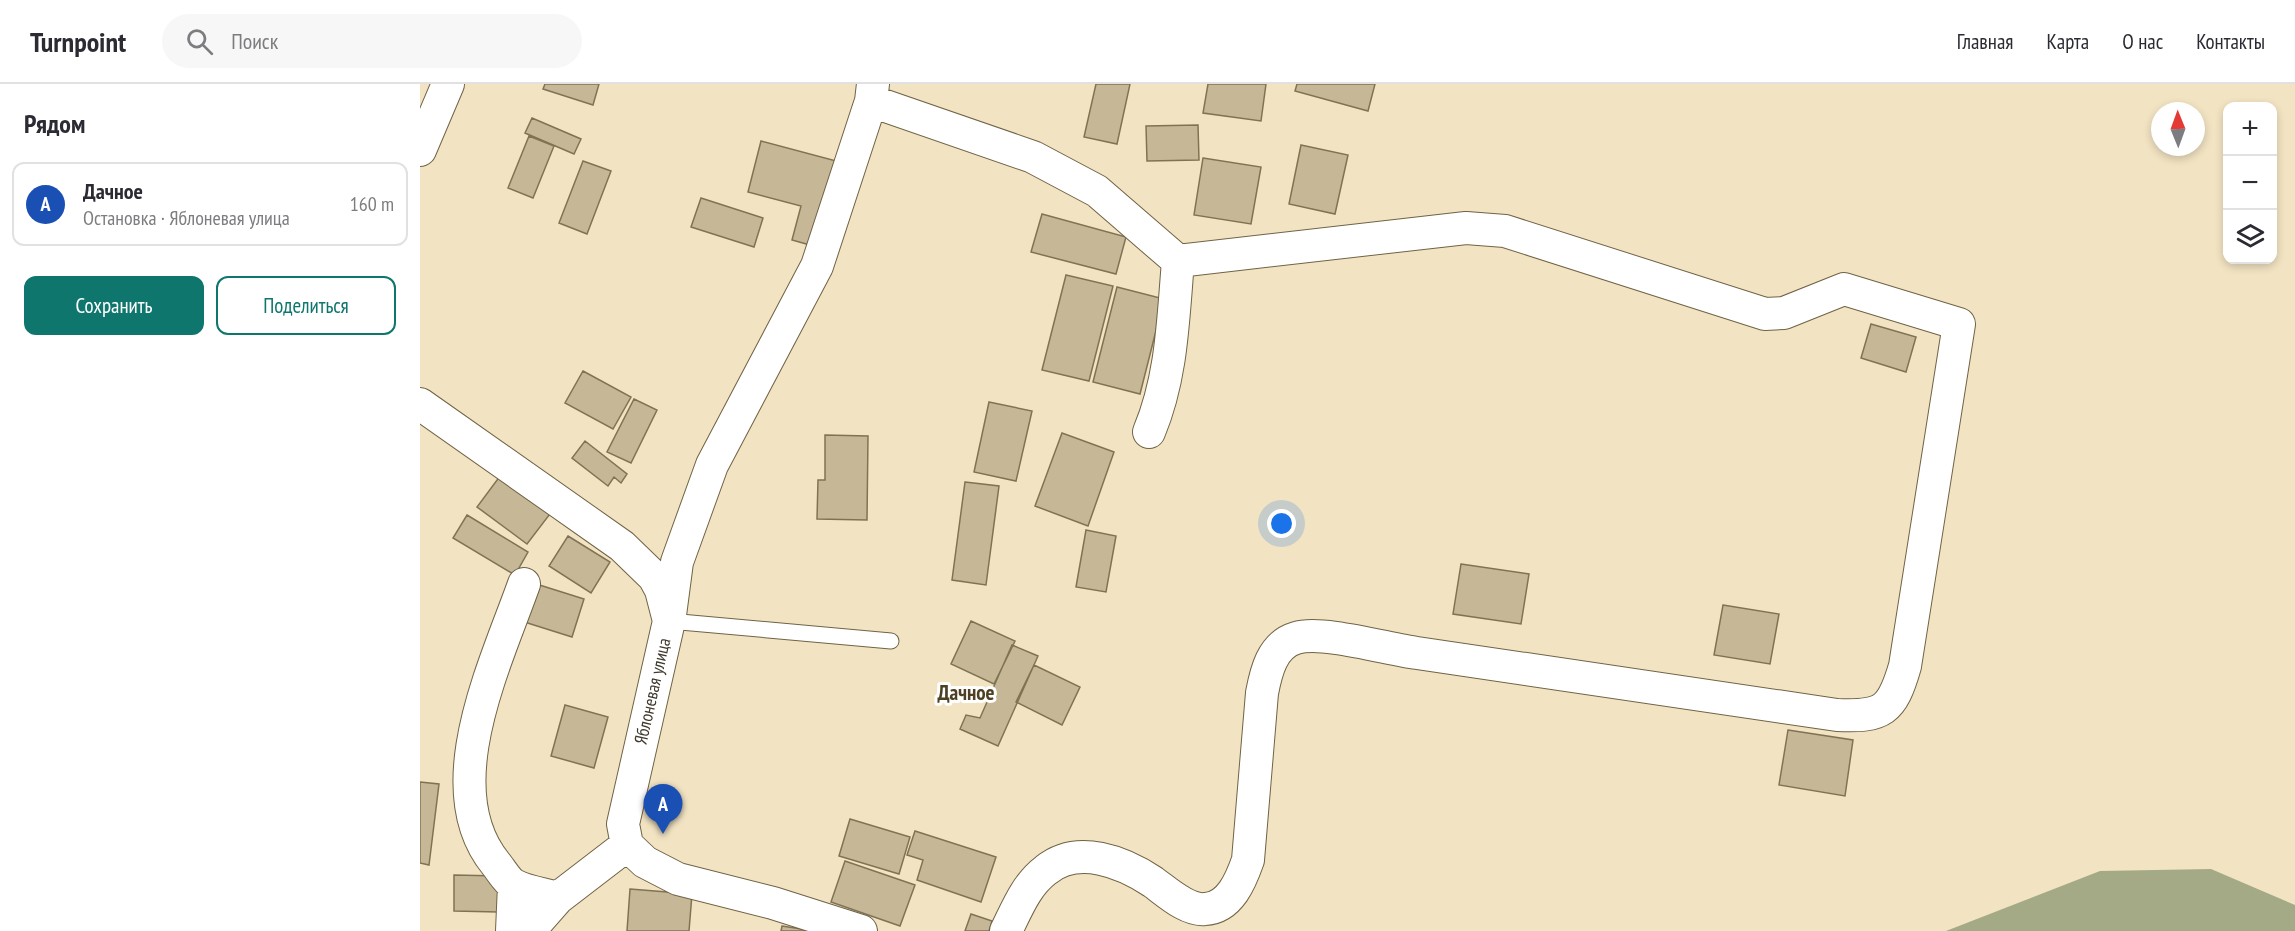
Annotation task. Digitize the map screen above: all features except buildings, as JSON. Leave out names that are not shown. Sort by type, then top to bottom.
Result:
[{"type":"street","points":[[420,150],[448,84]]},
{"type":"street","points":[[669,621],[677,562],[712,465],[817,266],[872,92],[1033,157],[1097,191],[1178,261],[1466,228],[1483,228],[1504,231],[1765,314],[1784,313],[1844,289],[1959,324],[1905,666],[1899,687],[1886,708],[1875,714],[1837,716],[1411,652],[1333,638],[1311,636],[1294,638],[1272,658],[1266,672],[1262,693],[1248,860],[1241,880],[1231,895],[1221,904],[1205,909],[1190,906],[1140,875],[1107,860],[1085,857],[1064,859],[1046,870],[1025,891],[1006,931]]},
{"type":"street","points":[[1149,432],[1161,402],[1171,358],[1178,261]]},
{"type":"street","name":"Яблоневая улица","points":[[420,404],[622,546],[654,577],[661,590],[669,621],[626,806],[623,824],[627,845]]},
{"type":"street","points":[[642,566],[652,571],[663,572],[677,562]]},
{"type":"street","points":[[524,584],[475,727],[469,785],[473,820],[488,854],[514,885],[558,898]]},
{"type":"street","points":[[529,931],[558,898],[627,845],[645,862],[678,879],[773,903],[861,931]]},
{"type":"street","points":[[512,931],[514,885]]},
{"type":"lane","points":[[669,621],[891,641]]},
{"type":"green space","points":[[2211,869],[2295,905],[2295,931],[1946,931],[2100,871]]},
{"type":"place","name":"Дачное","points":[[663,834]]},
{"type":"district","name":"Дачное","points":[[966,692]]}]
